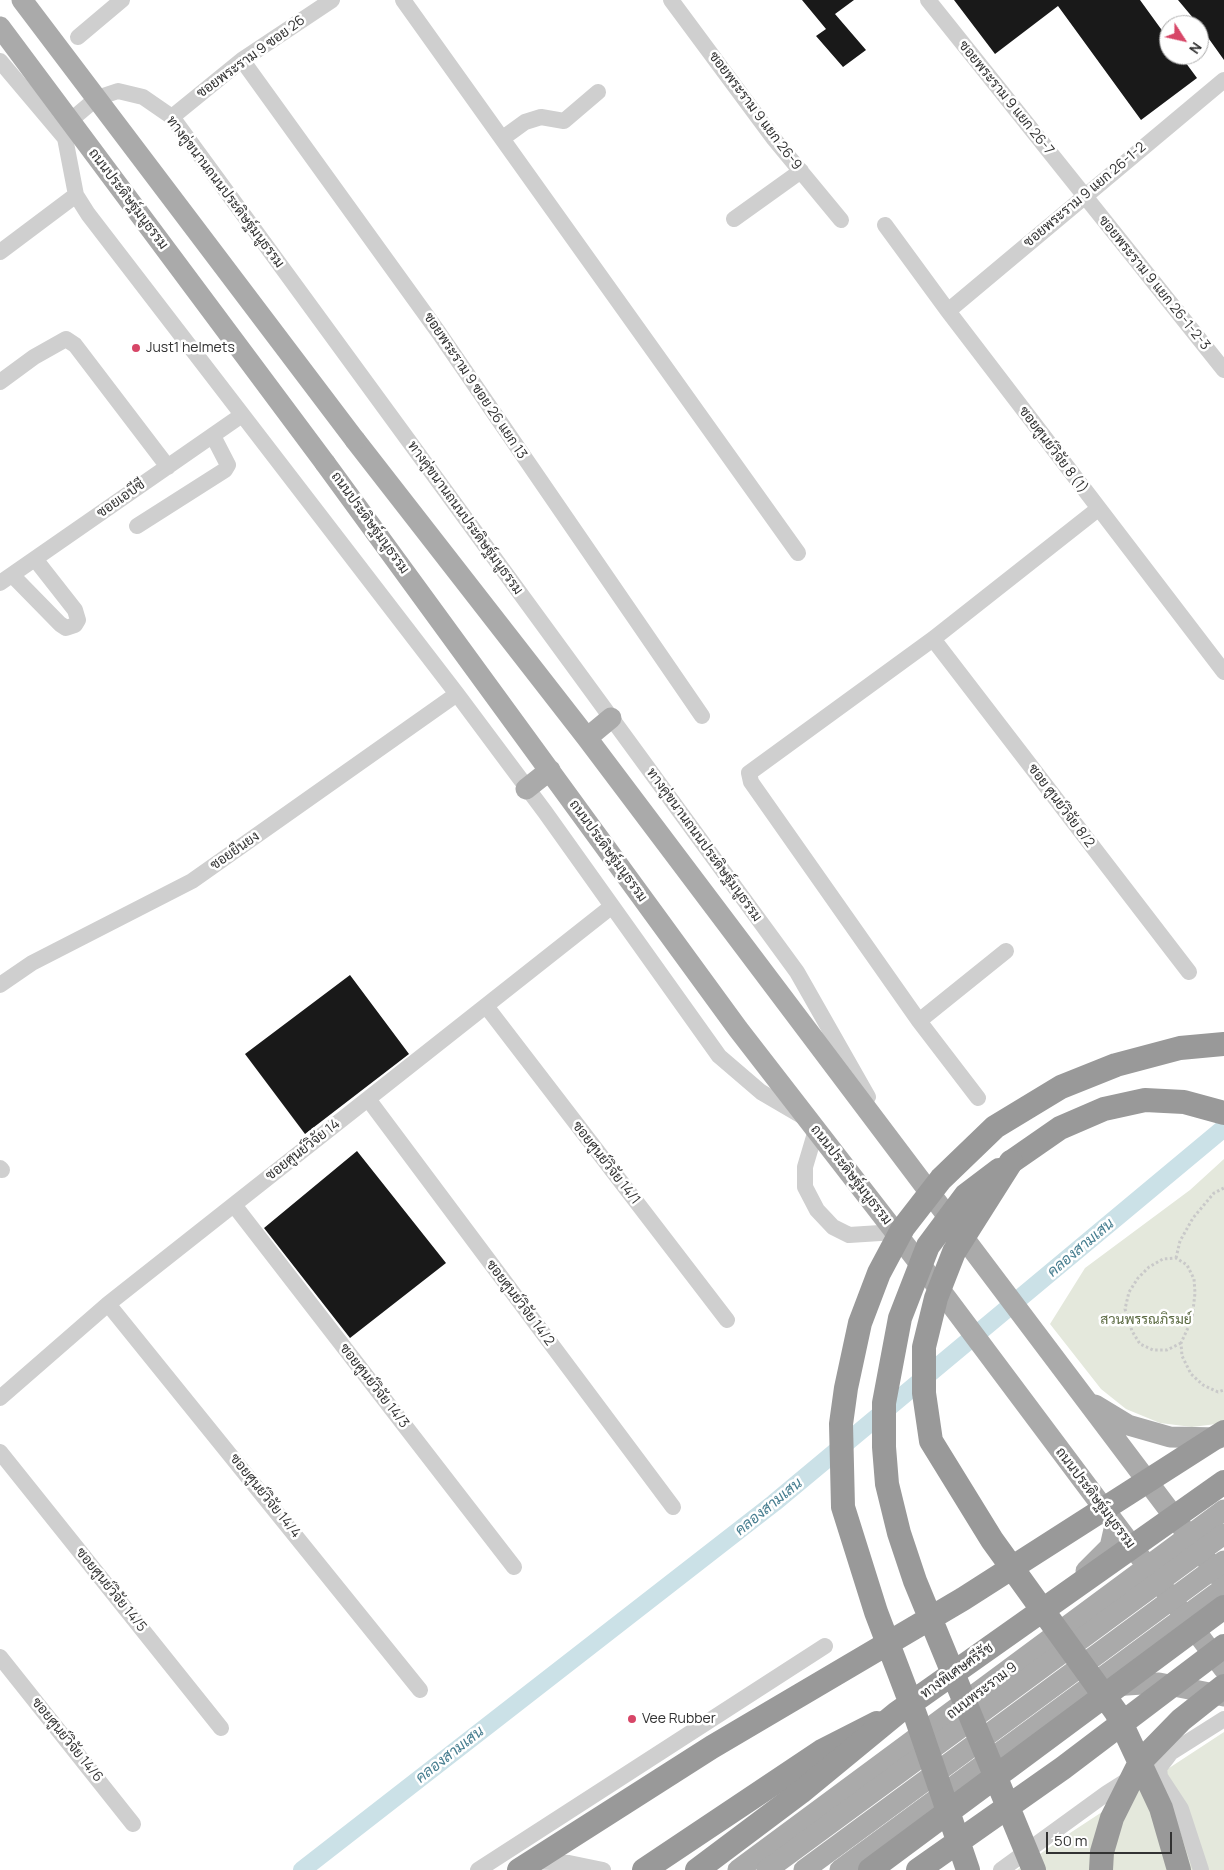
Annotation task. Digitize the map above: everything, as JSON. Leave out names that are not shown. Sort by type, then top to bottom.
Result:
[{"type":"highway","points":[[968,1870],[916,1717],[876,1612],[843,1507],[841,1424],[846,1388],[860,1323],[879,1273],[903,1228],[941,1178],[995,1127],[1061,1087],[1116,1065],[1180,1048],[1224,1044]]},
{"type":"highway","points":[[1034,1870],[915,1581],[894,1513],[887,1484],[884,1447],[884,1403],[900,1318],[928,1246],[966,1195],[1060,1128],[1104,1109],[1146,1100],[1184,1102],[1224,1113]]},
{"type":"highway","points":[[1011,1162],[954,1252],[936,1298],[924,1347],[924,1393],[931,1441],[992,1540],[1116,1712],[1161,1808],[1179,1870]]},
{"type":"highway","points":[[519,1870],[712,1747],[964,1599],[1224,1432]]},
{"type":"highway","name":"ทางพิเศษศรีรัช","points":[[697,1870],[801,1792],[896,1713],[1224,1482]]},
{"type":"highway","points":[[870,1870],[1224,1607]]},
{"type":"highway","points":[[918,1870],[1063,1768],[1224,1646]]},
{"type":"highway","points":[[1101,1870],[1102,1852],[1112,1818],[1140,1762],[1181,1720],[1224,1686]]},
{"type":"highway","points":[[644,1870],[822,1751],[896,1713]]},
{"type":"main road","points":[[22,0],[355,440],[587,738],[1224,1583]]},
{"type":"main road","name":"ถนนประดิษฐ์มนูธรรม","points":[[0,27],[325,463],[738,1029],[947,1299],[1224,1669]]},
{"type":"main road","points":[[587,738],[612,718]]},
{"type":"main road","points":[[526,788],[550,770]]},
{"type":"main road","points":[[1086,1400],[1128,1425],[1170,1437],[1224,1438]]},
{"type":"main road","name":"ถนนพระราม 9","points":[[738,1870],[1224,1510]]},
{"type":"main road","points":[[940,1722],[970,1673],[1008,1629],[1094,1564],[1110,1547],[1115,1525]]},
{"type":"main road","name":"ถนนพระราม 9","points":[[767,1870],[1224,1534]]},
{"type":"main road","points":[[804,1870],[1224,1561]]},
{"type":"main road","points":[[840,1870],[1224,1588]]},
{"type":"main road","points":[[1089,1688],[1159,1683],[1224,1696]]},
{"type":"street","points":[[78,37],[122,0]]},
{"type":"street","name":"ซอยพระราม 9 ซอย 26","points":[[172,116],[242,60],[332,0]]},
{"type":"street","points":[[403,0],[798,553]]},
{"type":"street","name":"ซอยพระราม 9 แยก 26-9","points":[[671,0],[800,170],[841,220]]},
{"type":"street","name":"ซอยพระราม 9 แยก 26-7","points":[[928,0],[1084,196]]},
{"type":"street","name":"ซอยพระราม 9 ซอย 26 แยก 13","points":[[242,60],[439,333],[702,716]]},
{"type":"street","points":[[0,61],[65,138],[76,195],[88,214],[456,694],[526,788],[718,1056],[762,1092],[812,1125],[805,1167],[805,1187],[817,1210],[833,1227],[849,1236],[896,1232]]},
{"type":"street","name":"ซอยพระราม 9 แยก 26-1-2","points":[[948,311],[1224,80]]},
{"type":"street","name":"ทางคู่ขนานถนนประดิษฐ์มนูธรรม","points":[[65,138],[71,120],[97,98],[118,91],[143,97],[172,116],[797,972],[897,1149]]},
{"type":"street","points":[[503,138],[525,122],[541,117],[564,121],[598,92]]},
{"type":"street","points":[[734,220],[800,170]]},
{"type":"street","points":[[0,252],[76,195]]},
{"type":"street","name":"ซอยพระราม 9 แยก 26-1-2-3","points":[[1084,196],[1224,370]]},
{"type":"street","name":"ซอยศูนย์วิจัย 8 (1)","points":[[885,225],[1098,510],[1224,672]]},
{"type":"street","points":[[0,382],[34,357],[66,339],[75,345],[168,467]]},
{"type":"street","name":"ซอยเอบีซี","points":[[6,579],[242,415]]},
{"type":"street","points":[[137,526],[225,470],[228,465],[213,436]]},
{"type":"street","points":[[978,1098],[919,1021],[749,777],[749,773],[933,639],[1098,510]]},
{"type":"street","points":[[6,579],[66,628],[75,625],[78,620],[75,610],[35,559]]},
{"type":"street","name":"ซอย ศูนย์วิจัย 8/2","points":[[933,639],[1189,972]]},
{"type":"street","name":"ซอยยืนยง","points":[[0,985],[32,963],[192,881],[456,694]]},
{"type":"street","name":"ซอยศูนย์วิจัย 14","points":[[0,1398],[108,1304],[611,907]]},
{"type":"street","points":[[919,1021],[1006,951]]},
{"type":"street","name":"ซอยศูนย์วิจัย 14/1","points":[[486,1006],[727,1320]]},
{"type":"street","name":"ซอยศูนย์วิจัย 14/2","points":[[368,1099],[673,1507]]},
{"type":"street","name":"ซอยศูนย์วิจัย 14/3","points":[[234,1205],[514,1567]]},
{"type":"street","name":"ซอยศูนย์วิจัย 14/4","points":[[108,1304],[420,1690]]},
{"type":"street","name":"ซอยศูนย์วิจัย 14/5","points":[[0,1452],[221,1728]]},
{"type":"street","points":[[478,1870],[825,1646]]},
{"type":"street","name":"ซอยศูนย์วิจัย 14/6","points":[[3,1667],[133,1824]]},
{"type":"street","points":[[1001,1870],[1107,1793],[1224,1719]]},
{"type":"street","points":[[1173,1751],[1162,1762],[1159,1768],[1160,1777],[1181,1809],[1201,1870]]},
{"type":"street","points":[[478,1870],[526,1861],[569,1863],[603,1870]]},
{"type":"path","points":[[1176,1258],[1180,1241],[1193,1218],[1214,1193],[1224,1188]]},
{"type":"path","points":[[1181,1343],[1167,1350],[1153,1350],[1140,1344],[1132,1331],[1126,1309],[1129,1292],[1138,1278],[1149,1267],[1164,1259],[1176,1258],[1187,1265],[1194,1279],[1195,1293],[1192,1319],[1181,1343],[1182,1356],[1191,1374],[1203,1385],[1218,1392],[1224,1390]]},
{"type":"green space","name":"สวนพรรณภิรมย์","points":[[1224,1159],[1224,1423],[1192,1427],[1160,1423],[1126,1409],[1101,1389],[1050,1324],[1085,1268],[1190,1190]]},
{"type":"green space","points":[[1224,1732],[1224,1870],[1017,1870],[1070,1833]]},
{"type":"building","points":[[802,0],[854,0],[835,14],[866,50],[843,67],[816,36],[826,29]]},
{"type":"building","points":[[954,0],[1140,0],[1159,26],[1159,65],[1187,65],[1197,78],[1141,120],[1058,6],[995,54]]},
{"type":"building","points":[[1178,0],[1224,0],[1224,60],[1209,39],[1209,15],[1191,15]]},
{"type":"building","points":[[350,975],[409,1054],[305,1134],[245,1054]]},
{"type":"building","points":[[357,1151],[446,1263],[350,1338],[264,1228]]},
{"type":"waterway","name":"คลองสามเสน","points":[[302,1870],[774,1503],[1224,1128]]},
{"type":"place","name":"Just1 helmets","points":[[136,348]]},
{"type":"place","name":"Vee Rubber","points":[[632,1719]]}]
